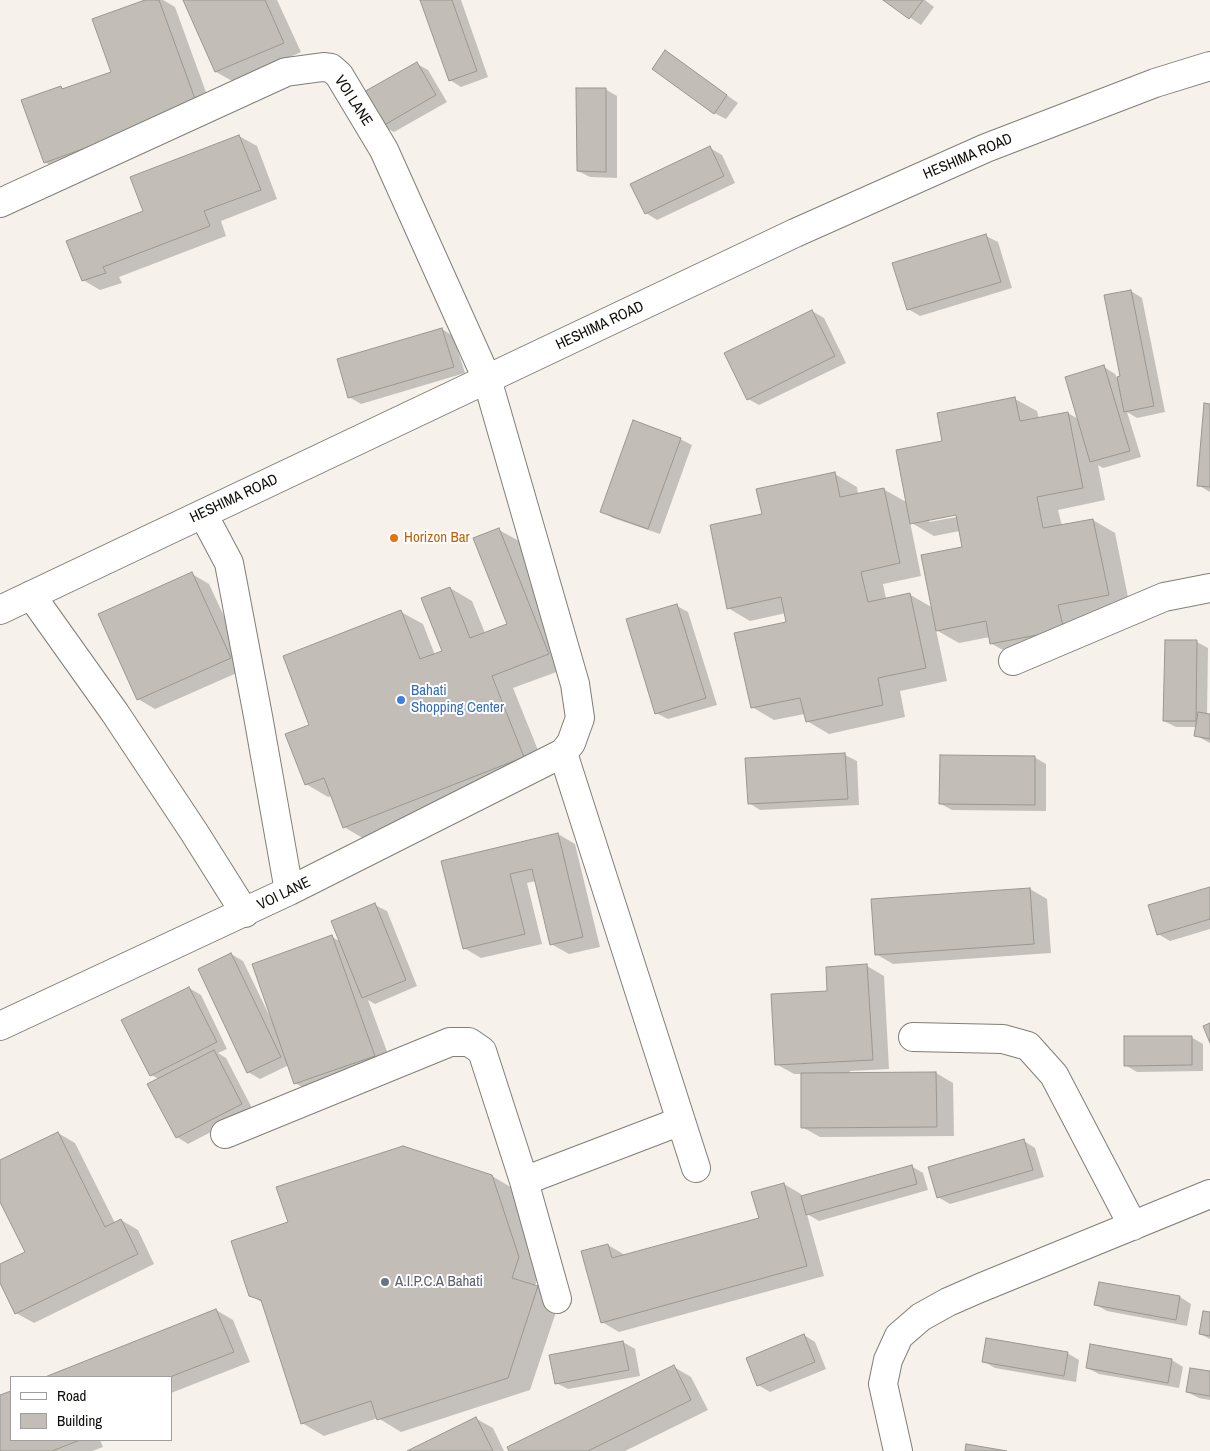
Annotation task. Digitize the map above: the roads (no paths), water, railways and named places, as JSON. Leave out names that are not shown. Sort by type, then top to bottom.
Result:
[{"type":"street","name":"HESHIMA ROAD","points":[[0,610],[795,233],[986,148],[1155,83],[1210,66]]},
{"type":"street","name":"VOI LANE","points":[[0,203],[286,72],[323,67],[331,68],[339,74],[384,150],[487,379]]},
{"type":"street","points":[[487,379],[575,684],[580,718],[571,743],[563,753],[696,1168]]},
{"type":"street","points":[[203,514],[229,563],[289,892]]},
{"type":"street","points":[[1013,662],[1164,598],[1210,588]]},
{"type":"street","points":[[32,595],[115,713],[245,913]]},
{"type":"street","name":"VOI LANE","points":[[0,1026],[289,892],[563,753]]},
{"type":"street","points":[[913,1037],[1003,1039],[1028,1046],[1054,1075],[1133,1226]]},
{"type":"street","points":[[225,1134],[450,1042],[469,1042],[482,1051],[524,1181],[557,1299]]},
{"type":"street","points":[[524,1181],[681,1122]]},
{"type":"street","points":[[898,1451],[883,1384],[888,1360],[899,1336],[921,1317],[948,1302],[1210,1194]]},
{"type":"place","name":"Horizon Bar","points":[[394,538]]},
{"type":"place","name":"Bahati Shopping Center","points":[[401,700]]},
{"type":"place","name":"A.I.P.C.A Bahati","points":[[385,1282]]}]
